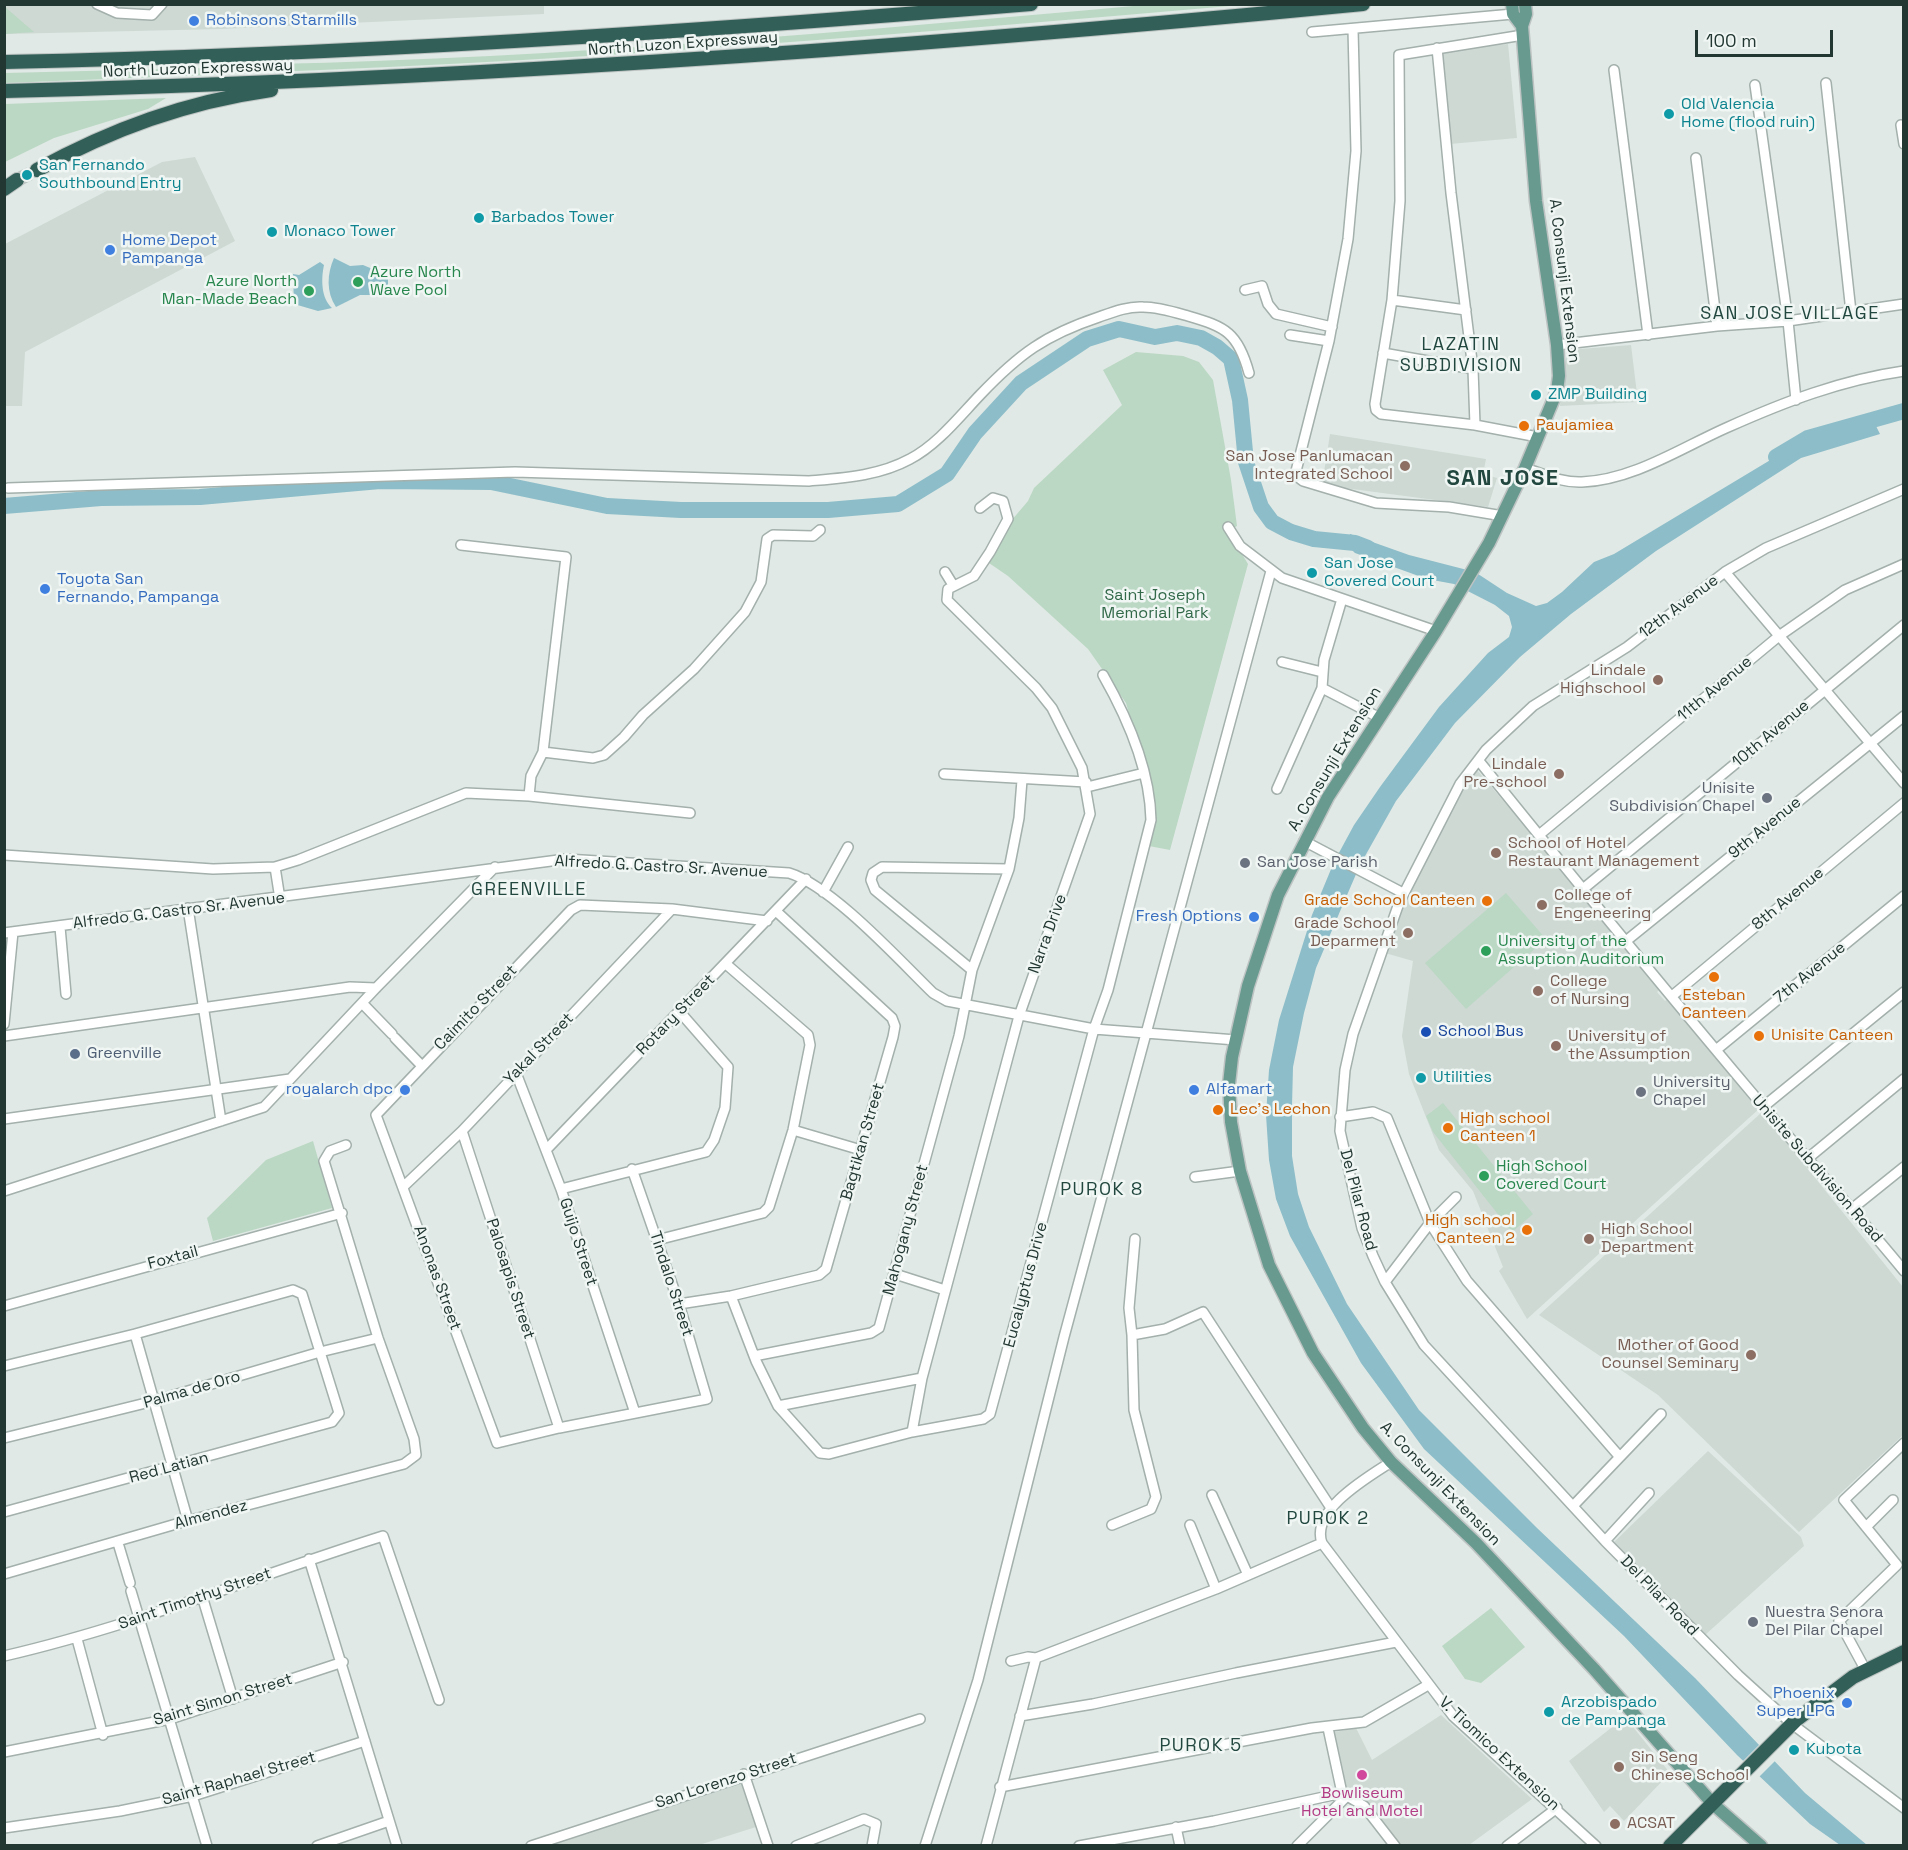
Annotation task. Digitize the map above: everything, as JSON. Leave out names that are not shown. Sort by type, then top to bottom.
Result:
[{"type":"highway","name":"North Luzon Expressway","points":[[4,62],[154,58],[507,42],[1032,4]]},
{"type":"highway","name":"North Luzon Expressway","points":[[4,91],[341,80],[675,62],[1081,30],[1363,4]]},
{"type":"highway","points":[[37,170],[112,131],[179,108],[341,80]]},
{"type":"highway","points":[[4,189],[17,180]]},
{"type":"highway","points":[[1670,1845],[1792,1724],[1826,1695],[1865,1669],[1902,1656]]},
{"type":"main road","name":"A. Consunji Extension","points":[[1525,4],[1526,14],[1522,31],[1536,201],[1557,345],[1559,376],[1557,391],[1503,516],[1436,631],[1328,796],[1278,895],[1248,986],[1236,1040],[1229,1084],[1231,1122],[1240,1171],[1269,1265],[1313,1353],[1356,1420],[1391,1462],[1476,1543],[1594,1669],[1713,1804],[1761,1845]]},
{"type":"main road","points":[[1512,9],[1522,31]]},
{"type":"street","points":[[97,4],[117,13],[152,15],[162,4]]},
{"type":"street","points":[[1312,32],[1512,9]]},
{"type":"street","points":[[1353,29],[1356,100],[1355,179],[1348,239],[1332,327],[1295,472],[1298,478],[1376,503],[1449,507],[1503,516]]},
{"type":"street","points":[[1522,31],[1403,53],[1398,58],[1400,201],[1392,300],[1376,410],[1381,414],[1474,425],[1538,437]]},
{"type":"street","points":[[1437,48],[1473,369],[1474,425]]},
{"type":"street","points":[[1614,70],[1648,335]]},
{"type":"street","points":[[1826,83],[1851,312]]},
{"type":"street","points":[[1755,85],[1788,321],[1796,400]]},
{"type":"street","points":[[1901,125],[1904,144]]},
{"type":"street","points":[[1696,158],[1717,326]]},
{"type":"street","points":[[1245,290],[1262,286],[1272,310],[1282,317],[1332,327]]},
{"type":"street","points":[[1392,300],[1466,310]]},
{"type":"street","points":[[1557,345],[1717,326],[1788,321],[1904,304]]},
{"type":"street","points":[[8,488],[515,472],[695,479],[808,481],[847,478],[882,471],[909,459],[928,447],[1002,372],[1039,342],[1073,325],[1125,309],[1144,307],[1213,323],[1231,333],[1242,349],[1249,373]]},
{"type":"street","points":[[1290,335],[1329,340]]},
{"type":"street","points":[[1383,353],[1473,369]]},
{"type":"street","points":[[1525,468],[1563,481],[1583,482],[1626,474],[1729,426],[1846,381],[1904,371]]},
{"type":"street","name":"12th Avenue","points":[[1479,761],[1533,706],[1627,647],[1725,572],[1766,548],[1904,489]]},
{"type":"street","points":[[945,572],[953,585],[974,576],[1001,535],[1008,515],[1003,501],[990,499],[980,508]]},
{"type":"street","points":[[1228,527],[1240,546],[1282,578],[1436,631]]},
{"type":"street","points":[[543,752],[593,758],[604,755],[624,737],[642,715],[694,669],[745,612],[761,582],[767,539],[773,535],[813,536],[820,530]]},
{"type":"street","points":[[461,545],[566,557],[543,752],[531,776],[529,795]]},
{"type":"street","name":"11th Avenue","points":[[1539,835],[1779,636],[1845,590],[1904,564]]},
{"type":"street","points":[[925,1845],[978,1680],[1061,1348],[1144,1034],[1271,571]]},
{"type":"street","points":[[1725,572],[1823,691],[1904,783]]},
{"type":"street","name":"Narra Drive","points":[[912,1432],[922,1378],[1019,1016],[1089,819],[1087,784],[1077,756],[1052,708],[947,600],[948,589],[953,585]]},
{"type":"street","points":[[1277,789],[1322,688],[1322,672],[1342,599]]},
{"type":"street","name":"10th Avenue","points":[[1583,889],[1904,625]]},
{"type":"street","points":[[1282,662],[1322,672]]},
{"type":"street","name":"Eucalyptus Drive","points":[[731,1296],[754,1356],[778,1406],[814,1449],[820,1453],[829,1454],[912,1432],[983,1419],[992,1411],[1149,833],[1150,802],[1144,773],[1120,705],[1103,675]]},
{"type":"street","points":[[1322,688],[1378,717]]},
{"type":"street","name":"9th Avenue","points":[[1626,941],[1904,716]]},
{"type":"street","name":"Unisite Subdivision Road","points":[[1479,761],[1763,1107],[1807,1159],[1900,1260],[1904,1271]]},
{"type":"street","name":"Del Pilar Road","points":[[1479,761],[1460,784],[1403,893],[1353,1034],[1345,1070],[1340,1117],[1346,1165],[1362,1228],[1385,1282],[1424,1345],[1605,1541],[1738,1675],[1792,1724],[1904,1808]]},
{"type":"street","points":[[944,774],[1087,784],[1144,773]]},
{"type":"street","name":"Mahogany Street","points":[[754,1356],[871,1333],[879,1328],[959,1036],[972,970],[1009,869],[1019,818],[1022,780]]},
{"type":"street","points":[[4,855],[213,869],[274,867],[298,860],[452,796],[482,792],[690,813]]},
{"type":"street","name":"8th Avenue","points":[[1672,996],[1904,803]]},
{"type":"street","points":[[1304,841],[1403,893]]},
{"type":"street","points":[[822,892],[848,847]]},
{"type":"street","name":"Alfredo G. Castro Sr. Avenue","points":[[9,933],[188,908],[280,899],[495,867],[566,859],[789,873],[806,879],[861,924],[933,993],[964,1006],[1094,1029],[1236,1040]]},
{"type":"street","points":[[274,867],[280,899]]},
{"type":"street","points":[[4,1191],[264,1107],[376,988],[495,867]]},
{"type":"street","points":[[972,970],[875,890],[871,880],[873,873],[882,867],[1009,869]]},
{"type":"street","name":"Rotary Street","points":[[546,1150],[777,912],[806,879]]},
{"type":"street","name":"7th Avenue","points":[[1716,1050],[1904,896]]},
{"type":"street","name":"Caimito Street","points":[[376,1114],[571,910],[580,905],[672,909]]},
{"type":"street","points":[[188,908],[221,1121]]},
{"type":"street","points":[[672,909],[767,921]]},
{"type":"street","name":"Yakal Street","points":[[404,1186],[462,1131],[672,909]]},
{"type":"street","name":"Bagtikan Street","points":[[678,1304],[731,1296],[819,1275],[826,1269],[893,1037],[894,1021],[777,912]]},
{"type":"street","points":[[60,927],[66,994]]},
{"type":"street","points":[[4,1024],[9,933]]},
{"type":"street","points":[[657,1240],[763,1213],[769,1208],[793,1130],[810,1045],[808,1035],[726,964]]},
{"type":"street","points":[[4,1036],[202,1006],[350,987],[376,988]]},
{"type":"street","points":[[1763,1107],[1904,992]]},
{"type":"street","points":[[363,1004],[421,1065]]},
{"type":"street","points":[[561,1189],[632,1169],[706,1152],[714,1140],[725,1108],[729,1074],[726,1062],[679,1011]]},
{"type":"street","name":"Guijo Street","points":[[516,1073],[561,1189],[635,1413]]},
{"type":"street","points":[[4,1119],[290,1079]]},
{"type":"street","points":[[1807,1159],[1904,1079]]},
{"type":"street","points":[[1340,1117],[1373,1112],[1387,1118],[1430,1223],[1476,1293],[1619,1456]]},
{"type":"street","name":"Anonas Street","points":[[376,1114],[497,1443],[559,1428]]},
{"type":"street","points":[[793,1130],[861,1150]]},
{"type":"street","name":"Palosapis Street","points":[[462,1131],[559,1428]]},
{"type":"street","points":[[346,1144],[330,1151],[324,1161],[342,1213],[378,1338]]},
{"type":"street","points":[[1853,1208],[1904,1167]]},
{"type":"street","name":"Tindalo Street","points":[[632,1169],[678,1304],[707,1399],[635,1413]]},
{"type":"street","points":[[1195,1177],[1240,1171]]},
{"type":"street","points":[[1385,1282],[1430,1223],[1456,1197]]},
{"type":"street","name":"Foxtail","points":[[4,1306],[342,1213]]},
{"type":"street","points":[[1112,1525],[1151,1509],[1156,1497],[1134,1410],[1129,1308],[1135,1239]]},
{"type":"street","points":[[895,1274],[945,1290]]},
{"type":"street","points":[[4,1366],[135,1334],[292,1290],[302,1294],[321,1352]]},
{"type":"street","points":[[1132,1335],[1165,1329],[1204,1313],[1331,1508]]},
{"type":"street","points":[[135,1334],[188,1521]]},
{"type":"street","name":"Palma de Oro","points":[[4,1438],[154,1401],[321,1352],[378,1338]]},
{"type":"street","name":"Almendez","points":[[4,1574],[188,1521],[404,1464],[416,1455],[414,1439],[378,1338]]},
{"type":"street","name":"Red Latian","points":[[4,1512],[332,1422],[339,1413],[338,1403],[321,1352]]},
{"type":"street","points":[[778,1406],[922,1378]]},
{"type":"street","points":[[559,1428],[635,1413]]},
{"type":"street","points":[[1573,1506],[1661,1414]]},
{"type":"street","points":[[1865,1669],[1839,1621],[1900,1562],[1844,1500],[1904,1443]]},
{"type":"street","points":[[1011,1661],[1028,1657],[1036,1658],[1216,1589],[1322,1543],[1320,1527],[1331,1508],[1361,1481],[1391,1462]]},
{"type":"street","points":[[1605,1541],[1649,1493]]},
{"type":"street","points":[[1212,1495],[1248,1575]]},
{"type":"street","points":[[1866,1527],[1893,1500]]},
{"type":"street","points":[[1190,1525],[1216,1589]]},
{"type":"street","name":"Saint Timothy Street","points":[[4,1656],[77,1639],[141,1619],[309,1559],[383,1536],[439,1700]]},
{"type":"street","points":[[118,1543],[207,1845]]},
{"type":"street","name":"V. Tiomico Extension","points":[[1322,1543],[1453,1716],[1557,1808],[1595,1845]]},
{"type":"street","points":[[309,1559],[343,1662],[398,1845]]},
{"type":"street","points":[[202,1596],[233,1699]]},
{"type":"street","points":[[77,1639],[102,1735]]},
{"type":"street","points":[[1020,1716],[1092,1704],[1236,1672],[1396,1642]]},
{"type":"street","points":[[986,1845],[1036,1658]]},
{"type":"street","name":"Saint Simon Street","points":[[4,1752],[102,1735],[170,1719],[343,1662]]},
{"type":"street","points":[[1000,1787],[1312,1728],[1328,1728],[1364,1722],[1428,1685]]},
{"type":"street","name":"San Lorenzo Street","points":[[531,1845],[744,1774],[920,1719]]},
{"type":"street","points":[[1328,1728],[1345,1794],[1364,1806],[1395,1845]]},
{"type":"street","name":"Saint Raphael Street","points":[[4,1828],[120,1811],[193,1796],[365,1741]]},
{"type":"street","points":[[744,1774],[768,1845]]},
{"type":"street","points":[[1079,1845],[1345,1794]]},
{"type":"street","points":[[1297,1845],[1345,1794]]},
{"type":"street","points":[[1507,1845],[1557,1808]]},
{"type":"street","points":[[796,1845],[864,1819],[876,1824],[872,1845]]},
{"type":"street","points":[[317,1845],[389,1821]]},
{"type":"street","points":[[1176,1827],[1180,1845]]},
{"type":"shaded area","name":"Robinsons Starmills","points":[[544,4],[544,14],[221,29],[5,34],[4,5]]},
{"type":"shaded area","points":[[1508,44],[1517,138],[1450,144],[1439,51]]},
{"type":"shaded area","name":"Home Depot Pampanga","points":[[195,157],[235,241],[25,352],[22,406],[5,406],[5,244],[162,162]]},
{"type":"shaded area","points":[[1631,345],[1638,402],[1560,406],[1567,350]]},
{"type":"shaded area","name":"San Jose Panlumacan Integrated School","points":[[1330,434],[1486,459],[1483,474],[1497,478],[1488,507],[1322,485]]},
{"type":"shaded area","name":"University of the Assumption","points":[[1477,770],[1530,832],[1532,831],[1660,989],[1657,992],[1665,1001],[1669,998],[1760,1108],[1527,1319],[1499,1271],[1503,1267],[1473,1191],[1439,1150],[1409,1074],[1402,1036],[1413,961],[1385,953],[1410,886],[1472,772]]},
{"type":"shaded area","name":"Mother of Good Counsel Seminary","points":[[1762,1112],[1903,1287],[1903,1435],[1799,1532],[1658,1395],[1539,1315]]},
{"type":"shaded area","points":[[1708,1451],[1801,1537],[1804,1546],[1705,1635],[1612,1544]]},
{"type":"shaded area","points":[[1441,1715],[1532,1799],[1469,1845],[1401,1845],[1365,1803],[1343,1790],[1330,1733],[1356,1728],[1372,1760]]},
{"type":"shaded area","name":"Sin Seng Chinese School","points":[[1625,1717],[1670,1773],[1624,1821],[1610,1806],[1604,1812],[1569,1761]]},
{"type":"shaded area","points":[[742,1782],[756,1827],[699,1845],[545,1846]]},
{"type":"green space","points":[[1144,5],[1241,5],[636,53],[272,72],[267,68],[272,64],[599,50]]},
{"type":"green space","points":[[4,6],[34,32],[5,34]]},
{"type":"green space","points":[[208,68],[212,72],[209,75],[5,83],[5,73]]},
{"type":"green space","points":[[166,98],[148,109],[54,138],[5,162],[5,104]]},
{"type":"green space","name":"Saint Joseph Memorial Park","points":[[1136,352],[1183,356],[1199,362],[1213,380],[1237,526],[1228,531],[1248,564],[1170,850],[1149,846],[1156,808],[1126,703],[1088,649],[1008,576],[989,563],[1011,521],[1028,501],[1034,488],[1122,405],[1103,370]]},
{"type":"green space","name":"University of the Assuption Auditorium","points":[[1506,893],[1546,939],[1466,1009],[1425,963]]},
{"type":"green space","name":"High School Covered Court","points":[[1443,1103],[1533,1214],[1512,1232],[1433,1132],[1426,1116]]},
{"type":"green space","points":[[313,1141],[332,1208],[213,1241],[207,1218],[266,1160]]},
{"type":"green space","points":[[1491,1608],[1525,1647],[1481,1683],[1465,1679],[1442,1646]]},
{"type":"water","name":"Azure North Wave Pool","points":[[334,258],[350,266],[363,265],[375,270],[388,268],[388,295],[360,295],[336,307],[330,295],[329,283]]},
{"type":"water","name":"Azure North Man-Made Beach","points":[[320,262],[324,265],[322,282],[324,294],[332,308],[318,311],[294,304],[293,274],[299,275]]},
{"type":"water","points":[[1874,422],[1880,434],[1801,458],[1656,551],[1571,614],[1520,657],[1455,723],[1396,801],[1360,865],[1341,909],[1316,968],[1304,1013],[1293,1067],[1292,1106],[1292,1156],[1298,1194],[1309,1227],[1347,1304],[1419,1410],[1537,1528],[1695,1678],[1805,1793],[1867,1845],[1840,1845],[1810,1824],[1737,1755],[1624,1636],[1424,1449],[1361,1363],[1290,1236],[1276,1199],[1269,1160],[1266,1115],[1269,1070],[1279,1020],[1312,915],[1334,862],[1354,825],[1439,707],[1488,653],[1509,637],[1512,627],[1509,616],[1495,605],[1454,584],[1427,579],[1355,553],[1348,546],[1350,534],[1409,555],[1475,572],[1507,593],[1536,606],[1547,603],[1562,592],[1594,562],[1614,554],[1787,450],[1808,440]]},
{"type":"pier","points":[[1762,1742],[1778,1758],[1758,1778],[1741,1763]]},
{"type":"waterway","points":[[4,506],[101,498],[200,497],[380,481],[491,482],[607,506],[681,510],[828,510],[898,504],[947,474],[975,433],[1021,383],[1087,339],[1119,329],[1155,337],[1177,333],[1201,338],[1217,347],[1231,359],[1240,400],[1246,462],[1261,507],[1272,522],[1291,532],[1314,539],[1355,543],[1368,548]]},
{"type":"waterway","points":[[1776,457],[1808,438],[1904,411]]},
{"type":"tunnel","points":[[17,180],[37,170]]},
{"type":"place","name":"Robinsons Starmills","points":[[194,21]]},
{"type":"place","name":"Old Valencia Home (flood ruin)","points":[[1669,114]]},
{"type":"place","name":"San Fernando Southbound Entry","points":[[27,175]]},
{"type":"place","name":"Barbados Tower","points":[[479,218]]},
{"type":"place","name":"Monaco Tower","points":[[272,232]]},
{"type":"place","name":"Home Depot Pampanga","points":[[110,250]]},
{"type":"place","name":"Azure North Wave Pool","points":[[358,282]]},
{"type":"place","name":"Azure North Man-Made Beach","points":[[309,291]]},
{"type":"place","name":"ZMP Building","points":[[1536,395]]},
{"type":"place","name":"Paujamiea","points":[[1524,426]]},
{"type":"place","name":"San Jose Panlumacan Integrated School","points":[[1405,466]]},
{"type":"place","name":"San Jose Covered Court","points":[[1312,573]]},
{"type":"place","name":"Toyota San Fernando, Pampanga","points":[[45,589]]},
{"type":"place","name":"Lindale Highschool","points":[[1658,680]]},
{"type":"place","name":"Lindale Pre-school","points":[[1559,774]]},
{"type":"place","name":"Unisite Subdivision Chapel","points":[[1767,798]]},
{"type":"place","name":"School of Hotel Restaurant Management","points":[[1496,853]]},
{"type":"place","name":"San Jose Parish","points":[[1245,863]]},
{"type":"place","name":"Grade School Canteen","points":[[1487,901]]},
{"type":"place","name":"College of Engeneering","points":[[1542,905]]},
{"type":"place","name":"Fresh Options","points":[[1254,917]]},
{"type":"place","name":"Grade School Deparment","points":[[1408,933]]},
{"type":"place","name":"University of the Assuption Auditorium","points":[[1486,951]]},
{"type":"place","name":"Esteban Canteen","points":[[1714,977]]},
{"type":"place","name":"College of Nursing","points":[[1538,991]]},
{"type":"place","name":"School Bus","points":[[1426,1032]]},
{"type":"place","name":"Unisite Canteen","points":[[1759,1036]]},
{"type":"place","name":"University of the Assumption","points":[[1556,1046]]},
{"type":"place","name":"Greenville","points":[[75,1054]]},
{"type":"place","name":"Utilities","points":[[1421,1078]]},
{"type":"place","name":"royalarch dpc","points":[[405,1090]]},
{"type":"place","name":"Alfamart","points":[[1194,1090]]},
{"type":"place","name":"University Chapel","points":[[1641,1092]]},
{"type":"place","name":"Lec's Lechon","points":[[1218,1110]]},
{"type":"place","name":"High school Canteen 1","points":[[1448,1128]]},
{"type":"place","name":"High School Covered Court","points":[[1484,1176]]},
{"type":"place","name":"High school Canteen 2","points":[[1527,1230]]},
{"type":"place","name":"High School Department","points":[[1589,1239]]},
{"type":"place","name":"Mother of Good Counsel Seminary","points":[[1751,1355]]},
{"type":"place","name":"Nuestra Senora Del Pilar Chapel","points":[[1753,1622]]},
{"type":"place","name":"Phoenix Super LPG","points":[[1847,1703]]},
{"type":"place","name":"Arzobispado de Pampanga","points":[[1549,1712]]},
{"type":"place","name":"Kubota","points":[[1794,1750]]},
{"type":"place","name":"Sin Seng Chinese School","points":[[1619,1767]]},
{"type":"place","name":"Bowliseum Hotel and Motel","points":[[1362,1775]]},
{"type":"place","name":"ACSAT","points":[[1615,1824]]},
{"type":"district","name":"SAN JOSE VILLAGE","points":[[1790,314]]},
{"type":"district","name":"LAZATIN SUBDIVISION","points":[[1461,355]]},
{"type":"district","name":"SAN JOSE","points":[[1503,479]]},
{"type":"district","name":"GREENVILLE","points":[[529,890]]},
{"type":"district","name":"PUROK 8","points":[[1102,1190]]},
{"type":"district","name":"PUROK 2","points":[[1328,1519]]},
{"type":"district","name":"PUROK 5","points":[[1201,1746]]}]
